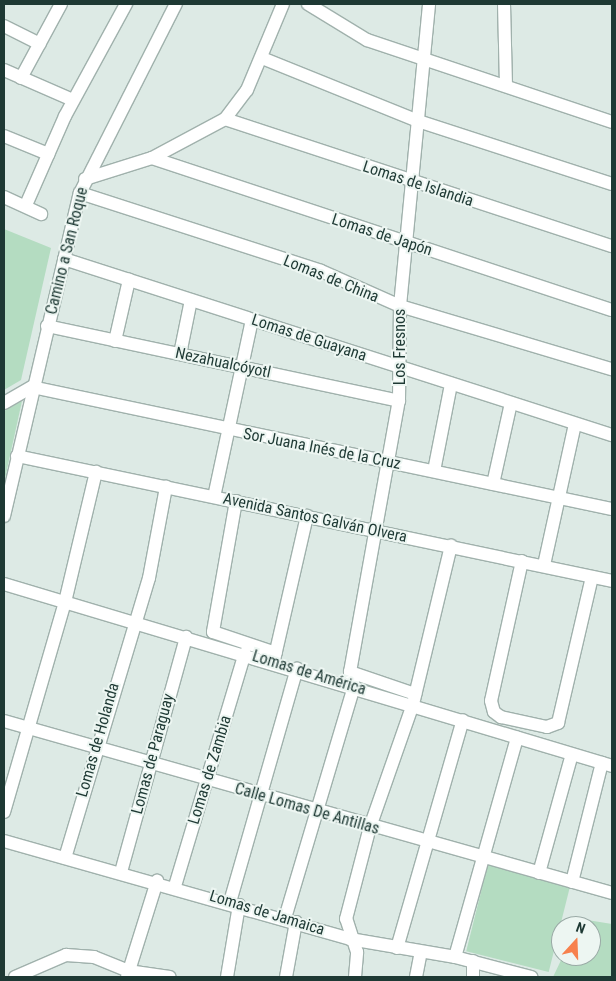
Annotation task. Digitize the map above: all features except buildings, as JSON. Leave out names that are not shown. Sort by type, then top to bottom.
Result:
[{"type":"street","points":[[21,78],[60,4]]},
{"type":"street","points":[[26,205],[74,100],[126,4]]},
{"type":"street","name":"Camino a San Roque","points":[[4,516],[32,387],[80,193],[85,179],[176,4]]},
{"type":"street","points":[[85,179],[152,158],[225,119],[247,90],[283,4]]},
{"type":"street","points":[[308,4],[366,40],[612,122]]},
{"type":"street","name":"Los Fresnos","points":[[354,686],[350,672],[378,531],[399,401],[402,367],[400,306],[429,4]]},
{"type":"street","points":[[504,4],[506,86]]},
{"type":"street","points":[[4,26],[40,44]]},
{"type":"street","points":[[262,58],[418,121],[612,184]]},
{"type":"street","points":[[4,70],[74,100]]},
{"type":"street","name":"Lomas de Islandia","points":[[225,119],[412,182],[612,246]]},
{"type":"street","points":[[4,136],[48,154]]},
{"type":"street","name":"Lomas de Japón","points":[[152,158],[612,310]]},
{"type":"street","name":"Lomas de China","points":[[80,193],[321,271],[400,306],[612,369]]},
{"type":"street","points":[[4,197],[26,205],[41,214]]},
{"type":"street","name":"Lomas de Guayana","points":[[64,260],[612,435]]},
{"type":"street","points":[[115,340],[129,280]]},
{"type":"street","points":[[180,354],[191,300]]},
{"type":"street","points":[[214,497],[226,429],[252,320]]},
{"type":"street","name":"Nezahualcóyotl","points":[[47,326],[399,401]]},
{"type":"street","points":[[434,472],[451,384]]},
{"type":"street","points":[[4,402],[32,387]]},
{"type":"street","name":"Sor Juana Inés de la Cruz","points":[[32,387],[612,509]]},
{"type":"street","points":[[493,484],[511,403]]},
{"type":"street","points":[[544,565],[575,424]]},
{"type":"street","name":"Avenida Santos Galván Olvera","points":[[17,456],[544,565],[612,581]]},
{"type":"street","points":[[4,812],[65,602],[96,472]]},
{"type":"street","name":"Lomas de Holanda","points":[[65,858],[94,749],[133,621],[149,578],[166,487]]},
{"type":"street","points":[[236,501],[212,629],[216,636],[275,657],[307,516]]},
{"type":"street","points":[[355,977],[357,952],[350,939],[346,919],[370,827],[414,699],[451,546]]},
{"type":"street","points":[[522,561],[492,708],[501,716],[547,727],[560,719],[592,577]]},
{"type":"street","name":"Lomas de América","points":[[4,584],[245,653],[275,657],[297,668],[354,686],[414,699],[463,720],[607,764]]},
{"type":"street","name":"Lomas de Paraguay","points":[[122,872],[186,637]]},
{"type":"street","name":"Lomas de Zambia","points":[[175,886],[245,653]]},
{"type":"street","points":[[227,977],[235,903],[261,794],[297,668]]},
{"type":"street","points":[[350,672],[414,699]]},
{"type":"street","points":[[286,977],[291,920],[316,811],[354,686]]},
{"type":"street","points":[[397,948],[463,720]]},
{"type":"street","name":"Calle Lomas De Antillas","points":[[4,721],[94,749],[261,794],[482,860],[612,893]]},
{"type":"street","points":[[455,957],[518,738]]},
{"type":"street","points":[[538,873],[572,754]]},
{"type":"street","points":[[572,882],[607,764]]},
{"type":"street","name":"Lomas de Jamaica","points":[[4,842],[175,886],[350,939],[455,957],[531,977]]},
{"type":"street","points":[[128,974],[157,882]]},
{"type":"street","points":[[416,977],[421,952]]},
{"type":"street","points":[[15,977],[66,955],[94,957],[128,974],[170,977]]},
{"type":"street","points":[[473,961],[473,977]]},
{"type":"green space","points":[[4,229],[51,248],[21,380],[4,390]]},
{"type":"green space","points":[[22,401],[4,483],[4,411]]},
{"type":"green space","points":[[488,864],[570,885],[563,916],[551,916],[551,963],[549,972],[466,951]]},
{"type":"green space","points":[[601,922],[612,924],[612,977],[553,977],[558,966],[601,966]]}]
